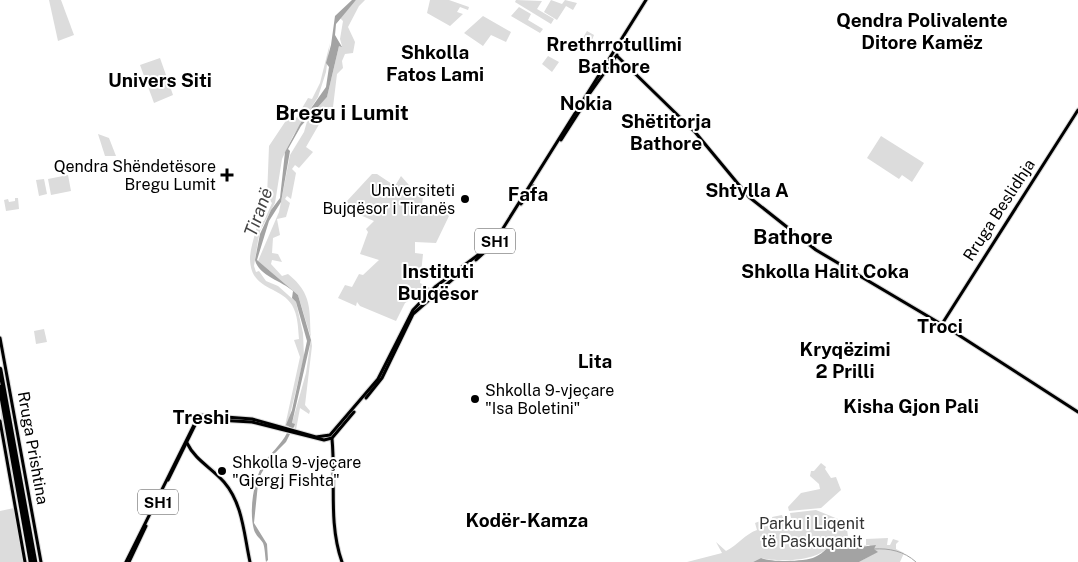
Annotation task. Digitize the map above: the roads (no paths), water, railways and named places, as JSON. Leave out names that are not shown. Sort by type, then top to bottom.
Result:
[{"type":"highway","points":[[0,369],[33,562]]},
{"type":"highway","points":[[0,387],[32,546],[33,562]]},
{"type":"main road","name":"SH1","points":[[331,437],[377,384],[413,314],[438,289],[484,253],[501,234],[648,0]]},
{"type":"main road","points":[[614,56],[695,132],[749,197],[816,250],[942,324],[1078,412]]},
{"type":"main road","name":"Rruga Beslidhja","points":[[942,324],[1078,110]]},
{"type":"main road","name":"Rruga Prishtina","points":[[0,338],[33,562]]},
{"type":"main road","name":"SH1","points":[[185,442],[201,417]]},
{"type":"main road","name":"SH1","points":[[128,562],[185,442],[201,417]]},
{"type":"main road","points":[[201,417],[252,422],[313,437],[331,437],[337,547],[341,561]]},
{"type":"main road","points":[[0,421],[33,562]]},
{"type":"main road","points":[[185,442],[195,456],[220,478],[234,496],[250,562]]},
{"type":"waterway","points":[[874,549],[896,551],[916,562]]},
{"type":"place","name":"Qendra Shëndetësore Bregu Lumit","points":[[227,175]]},
{"type":"place","name":"Universiteti Bujqësor i Tiranës","points":[[465,199]]},
{"type":"place","name":"Shkolla 9-vjeçare \"Isa Boletini\"","points":[[475,399]]},
{"type":"place","name":"Shkolla 9-vjeçare \"Gjergj Fishta\"","points":[[222,471]]},
{"type":"district","name":"Qendra Polivalente Ditore Kamëz","points":[[922,31]]},
{"type":"district","name":"Rrethrrotullimi Bathore","points":[[614,55]]},
{"type":"district","name":"Shkolla Fatos Lami","points":[[435,63]]},
{"type":"district","name":"Univers Siti","points":[[160,80]]},
{"type":"district","name":"Nokia","points":[[586,103]]},
{"type":"district","name":"Bregu i Lumit","points":[[342,112]]},
{"type":"district","name":"Shëtitorja Bathore","points":[[666,132]]},
{"type":"district","name":"Shtylla A","points":[[747,190]]},
{"type":"district","name":"Fafa","points":[[528,194]]},
{"type":"district","name":"Bathore","points":[[793,236]]},
{"type":"district","name":"Shkolla Halit Coka","points":[[825,271]]},
{"type":"district","name":"Instituti Bujqësor","points":[[438,282]]},
{"type":"district","name":"Troci","points":[[940,326]]},
{"type":"district","name":"Kryqëzimi 2 Prilli","points":[[845,360]]},
{"type":"district","name":"Lita","points":[[595,361]]},
{"type":"district","name":"Kisha Gjon Pali","points":[[911,406]]},
{"type":"district","name":"Treshi","points":[[201,417]]},
{"type":"district","name":"Kodër-Kamza","points":[[527,520]]},
{"type":"water label","name":"Tiranë","points":[[258,212]]},
{"type":"park label","name":"Parku i Liqenit të Paskuqanit","points":[[812,532]]}]
